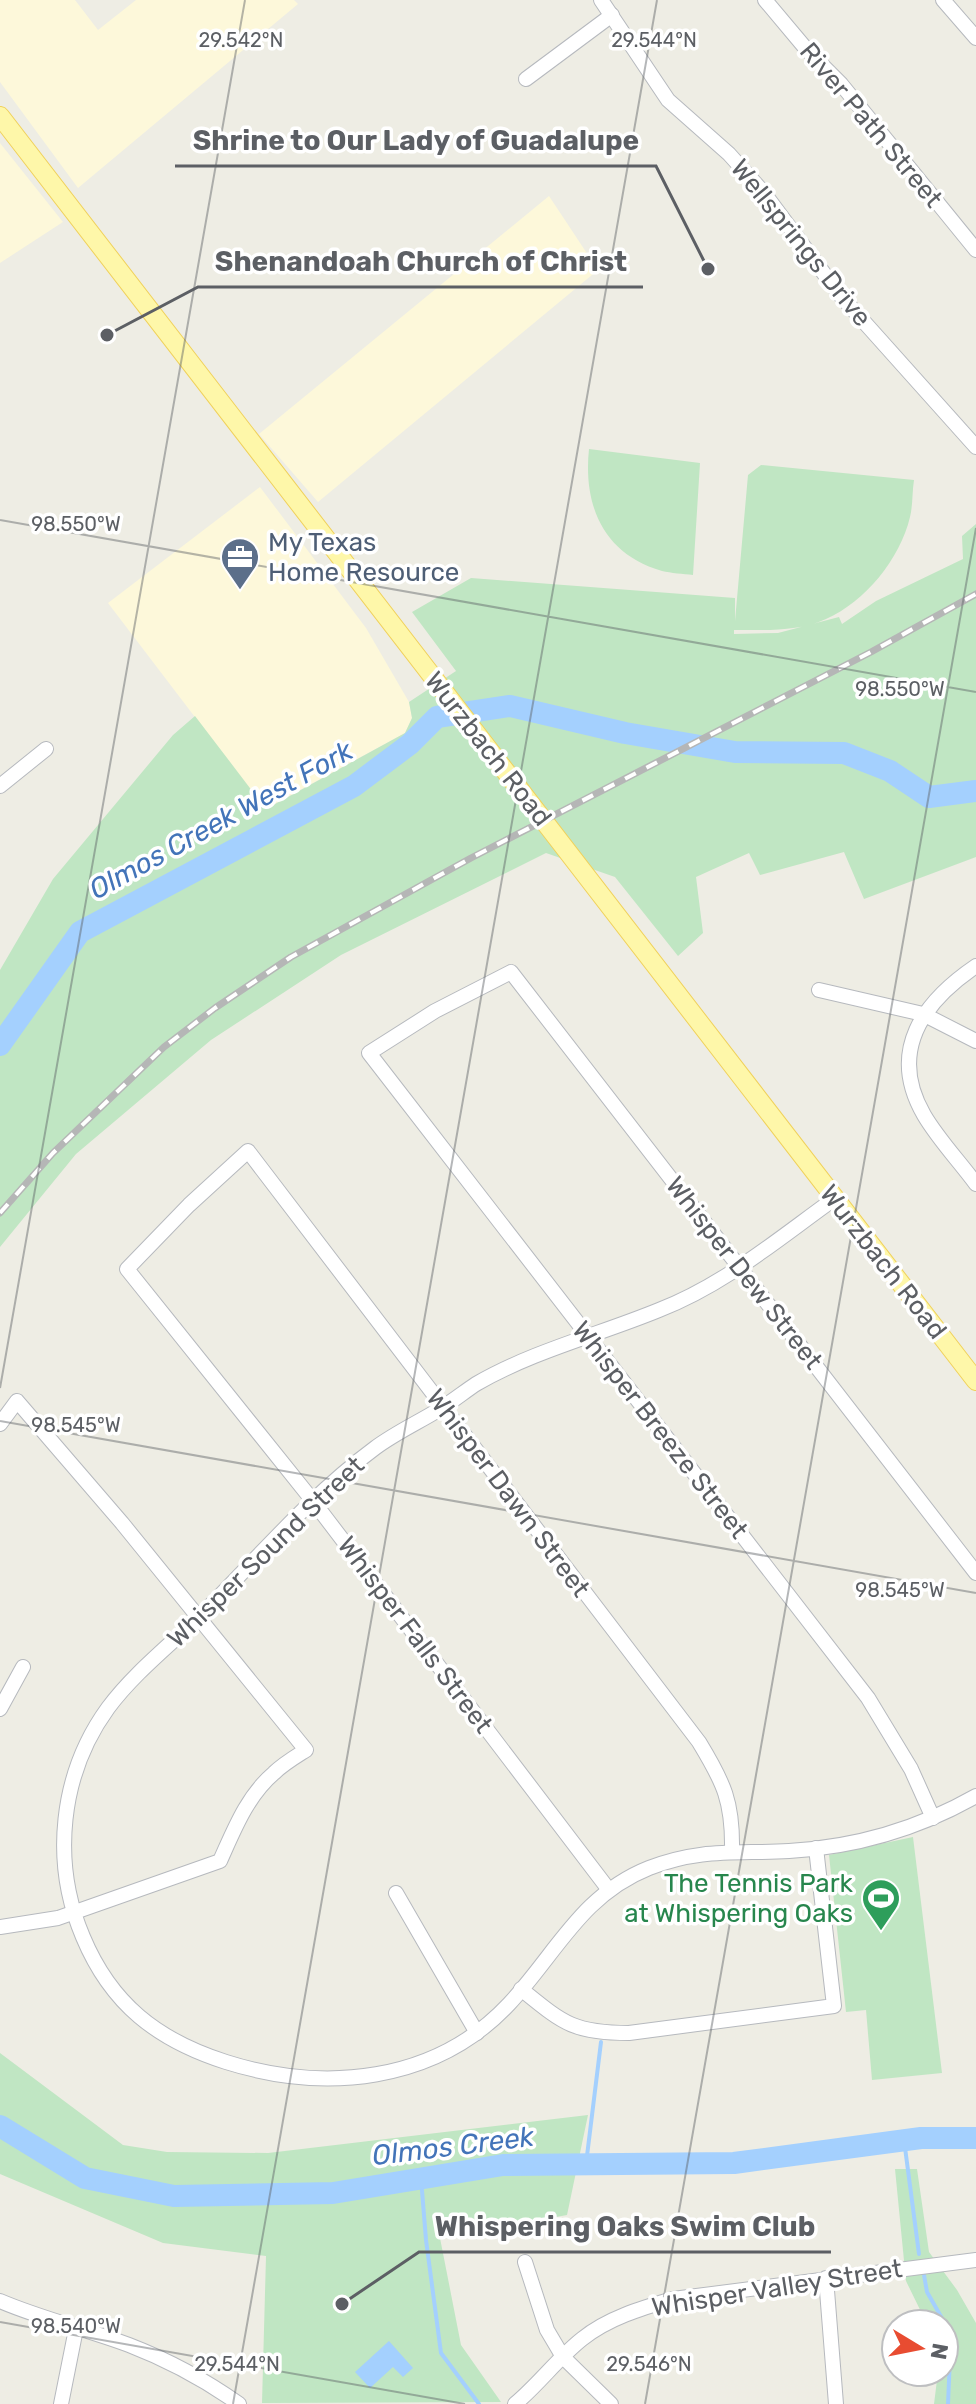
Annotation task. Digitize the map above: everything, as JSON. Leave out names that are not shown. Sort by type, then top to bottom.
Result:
[{"type":"main road","name":"Wurzbach Road","points":[[0,116],[976,1381]]},
{"type":"street","name":"Wellsprings Drive","points":[[601,0],[668,100],[729,154],[764,193],[840,295],[976,447]]},
{"type":"street","name":"River Path Street","points":[[765,0],[807,50],[841,84],[976,250]]},
{"type":"street","points":[[966,0],[948,6],[976,38]]},
{"type":"street","points":[[526,79],[612,15]]},
{"type":"street","points":[[0,786],[46,749]]},
{"type":"street","points":[[976,966],[944,989],[923,1014],[912,1041],[909,1061],[910,1081],[925,1118],[976,1184]]},
{"type":"street","name":"Whisper Breeze Street","points":[[511,972],[435,1011],[369,1053],[868,1698],[904,1756],[933,1818]]},
{"type":"street","name":"Whisper Dew Street","points":[[511,972],[976,1573]]},
{"type":"street","points":[[819,990],[923,1014],[976,1041]]},
{"type":"street","name":"Whisper Falls Street","points":[[248,1151],[189,1205],[127,1269],[313,1501],[609,1890]]},
{"type":"street","name":"Whisper Dawn Street","points":[[248,1151],[699,1742],[727,1790],[733,1825],[732,1851]]},
{"type":"street","name":"Whisper Sound Street","points":[[834,1199],[740,1268],[663,1309],[587,1336],[478,1383],[376,1447],[313,1501],[129,1683],[111,1704],[86,1746],[70,1792],[64,1840],[64,1864],[74,1912],[89,1952],[103,1976],[137,2017],[181,2045],[243,2067],[302,2078],[350,2079],[400,2070],[477,2033],[510,2003],[576,1920],[609,1890],[630,1877],[692,1854],[789,1851],[879,1838],[933,1818],[976,1797]]},
{"type":"street","points":[[0,1424],[17,1401],[199,1617],[306,1750],[273,1773],[253,1796],[238,1819],[220,1861],[39,1923],[0,1927]]},
{"type":"street","points":[[0,1709],[23,1667]]},
{"type":"street","points":[[521,1989],[572,2027],[605,2033],[629,2033],[834,2006],[816,1848]]},
{"type":"street","points":[[396,1893],[477,2033]]},
{"type":"street","name":"Whisper Valley Street","points":[[515,2404],[582,2339],[605,2324],[662,2302],[976,2260]]},
{"type":"street","points":[[525,2262],[547,2330],[563,2357],[611,2404]]},
{"type":"street","points":[[826,2278],[836,2404]]},
{"type":"street","points":[[0,2301],[37,2317],[129,2345],[173,2365],[239,2404]]},
{"type":"street","points":[[61,2404],[76,2329]]},
{"type":"shaded area","points":[[0,0],[75,0],[98,30],[136,0],[294,0],[298,4],[78,188],[0,82]]},
{"type":"shaded area","points":[[0,143],[63,222],[0,263]]},
{"type":"shaded area","points":[[549,196],[598,270],[318,502],[259,434]]},
{"type":"shaded area","points":[[260,487],[366,628],[409,702],[412,718],[405,733],[265,809],[108,603]]},
{"type":"green space","points":[[589,449],[700,463],[693,575],[662,571],[642,563],[611,540],[594,508],[588,470]]},
{"type":"green space","points":[[761,465],[914,480],[910,517],[889,563],[854,602],[816,623],[839,617],[842,624],[876,601],[963,559],[962,536],[976,524],[976,857],[864,899],[844,852],[760,875],[749,853],[696,877],[703,933],[678,956],[615,877],[546,853],[341,955],[211,1040],[76,1154],[0,1247],[0,970],[53,879],[173,735],[195,716],[266,809],[405,733],[412,718],[409,702],[456,671],[412,612],[471,578],[735,598],[735,621],[748,475]],"holes":[[[803,626],[778,633],[734,634],[734,630]]]},
{"type":"green space","name":"The Tennis Park at Whispering Oaks","points":[[913,1837],[942,2073],[872,2080],[866,2010],[846,2012],[829,1855]]},
{"type":"green space","points":[[0,2053],[123,2145],[167,2152],[268,2153],[588,2115],[567,2215],[440,2238],[461,2345],[501,2402],[262,2403],[266,2256],[163,2243],[0,2174]]},
{"type":"green space","points":[[895,2169],[917,2169],[929,2252],[976,2323],[976,2404],[934,2404],[936,2388],[960,2388],[960,2308],[919,2308],[906,2281]]},
{"type":"water","points":[[389,2341],[413,2368],[403,2377],[393,2367],[370,2388],[355,2372]]},
{"type":"waterway","name":"Olmos Creek West Fork","points":[[0,1045],[80,932],[354,786],[410,744],[437,717],[510,706],[625,733],[735,752],[844,753],[890,771],[929,797],[976,791]]},
{"type":"waterway","points":[[586,2164],[601,2042]]},
{"type":"waterway","name":"Olmos Creek","points":[[0,2126],[85,2178],[174,2196],[333,2193],[503,2165],[734,2163],[921,2138],[976,2138]]},
{"type":"waterway","points":[[904,2140],[919,2254]]},
{"type":"waterway","points":[[421,2178],[441,2353],[479,2404]]},
{"type":"waterway","points":[[924,2275],[927,2292],[951,2334],[948,2404]]},
{"type":"railway","points":[[0,1213],[53,1153],[164,1047],[291,957],[471,858],[871,652],[976,594]]},
{"type":"place","name":"Shrine to Our Lady of Guadalupe","points":[[708,269]]},
{"type":"place","name":"Shenandoah Church of Christ","points":[[107,335]]},
{"type":"place","name":"My Texas Home Resource","points":[[240,591]]},
{"type":"place","name":"The Tennis Park at Whispering Oaks","points":[[881,1932]]},
{"type":"place","name":"Whispering Oaks Swim Club","points":[[342,2304]]}]
